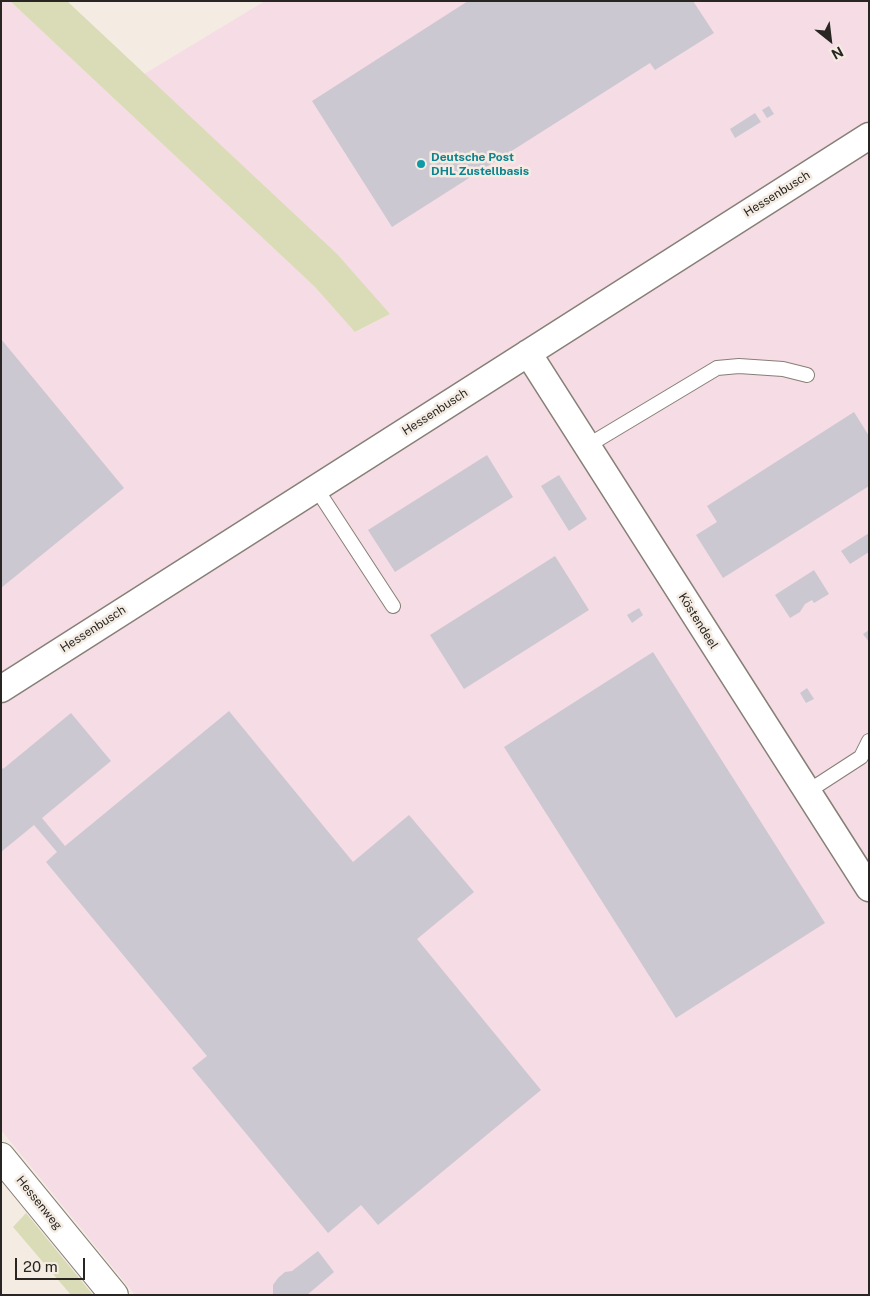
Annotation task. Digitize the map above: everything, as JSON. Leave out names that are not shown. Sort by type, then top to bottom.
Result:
[{"type":"street","name":"Hessenbusch","points":[[1,689],[869,136]]},
{"type":"street","name":"Köstendeel","points":[[528,353],[869,888]]},
{"type":"street","name":"Hessenweg","points":[[1,1157],[114,1295]]},
{"type":"lane","points":[[587,446],[717,368],[783,369],[807,375]]},
{"type":"lane","points":[[316,488],[393,606]]},
{"type":"lane","points":[[807,792],[861,756],[869,741]]},
{"type":"shaded area","points":[[1,1],[10,1],[315,287],[356,332],[390,314],[144,74],[265,1],[869,1],[869,1295],[135,1295],[1,1130]]},
{"type":"green space","points":[[10,1],[67,1],[337,254],[390,314],[355,332],[315,287]]},
{"type":"green space","points":[[26,1213],[93,1295],[71,1295],[13,1227]]},
{"type":"building","name":"Deutsche Post DHL Zustellbasis","points":[[468,1],[693,1],[714,33],[655,70],[650,63],[392,227],[312,101]]},
{"type":"building","points":[[769,106],[774,114],[767,118],[762,110]]},
{"type":"building","points":[[755,113],[761,122],[735,138],[730,129]]},
{"type":"building","points":[[1,339],[124,488],[1,588]]},
{"type":"building","points":[[854,412],[869,436],[869,486],[723,578],[696,535],[717,522],[707,506]]},
{"type":"building","points":[[487,455],[513,497],[395,572],[368,530]]},
{"type":"building","points":[[559,475],[587,519],[569,531],[541,486]]},
{"type":"building","points":[[869,533],[869,552],[850,564],[841,551]]},
{"type":"building","points":[[555,556],[589,610],[464,689],[430,635]]},
{"type":"building","points":[[814,570],[829,594],[814,603],[812,600],[805,604],[800,612],[790,618],[775,595]]},
{"type":"building","points":[[639,608],[643,615],[632,623],[627,615]]},
{"type":"building","points":[[869,630],[869,642],[863,634]]},
{"type":"building","points":[[653,652],[825,923],[676,1018],[504,747]]},
{"type":"building","points":[[807,688],[814,699],[806,703],[800,693]]},
{"type":"building","points":[[229,711],[353,862],[409,815],[474,892],[417,939],[541,1090],[378,1225],[361,1205],[328,1233],[192,1068],[207,1056],[46,862],[57,852],[34,825],[1,852],[1,766],[3,769],[71,713],[111,761],[42,818],[65,846]]},
{"type":"building","points":[[318,1251],[334,1272],[307,1295],[273,1295],[273,1285],[278,1278],[285,1272],[292,1271]]},
{"type":"place","name":"Deutsche Post DHL Zustellbasis","points":[[421,164]]}]
